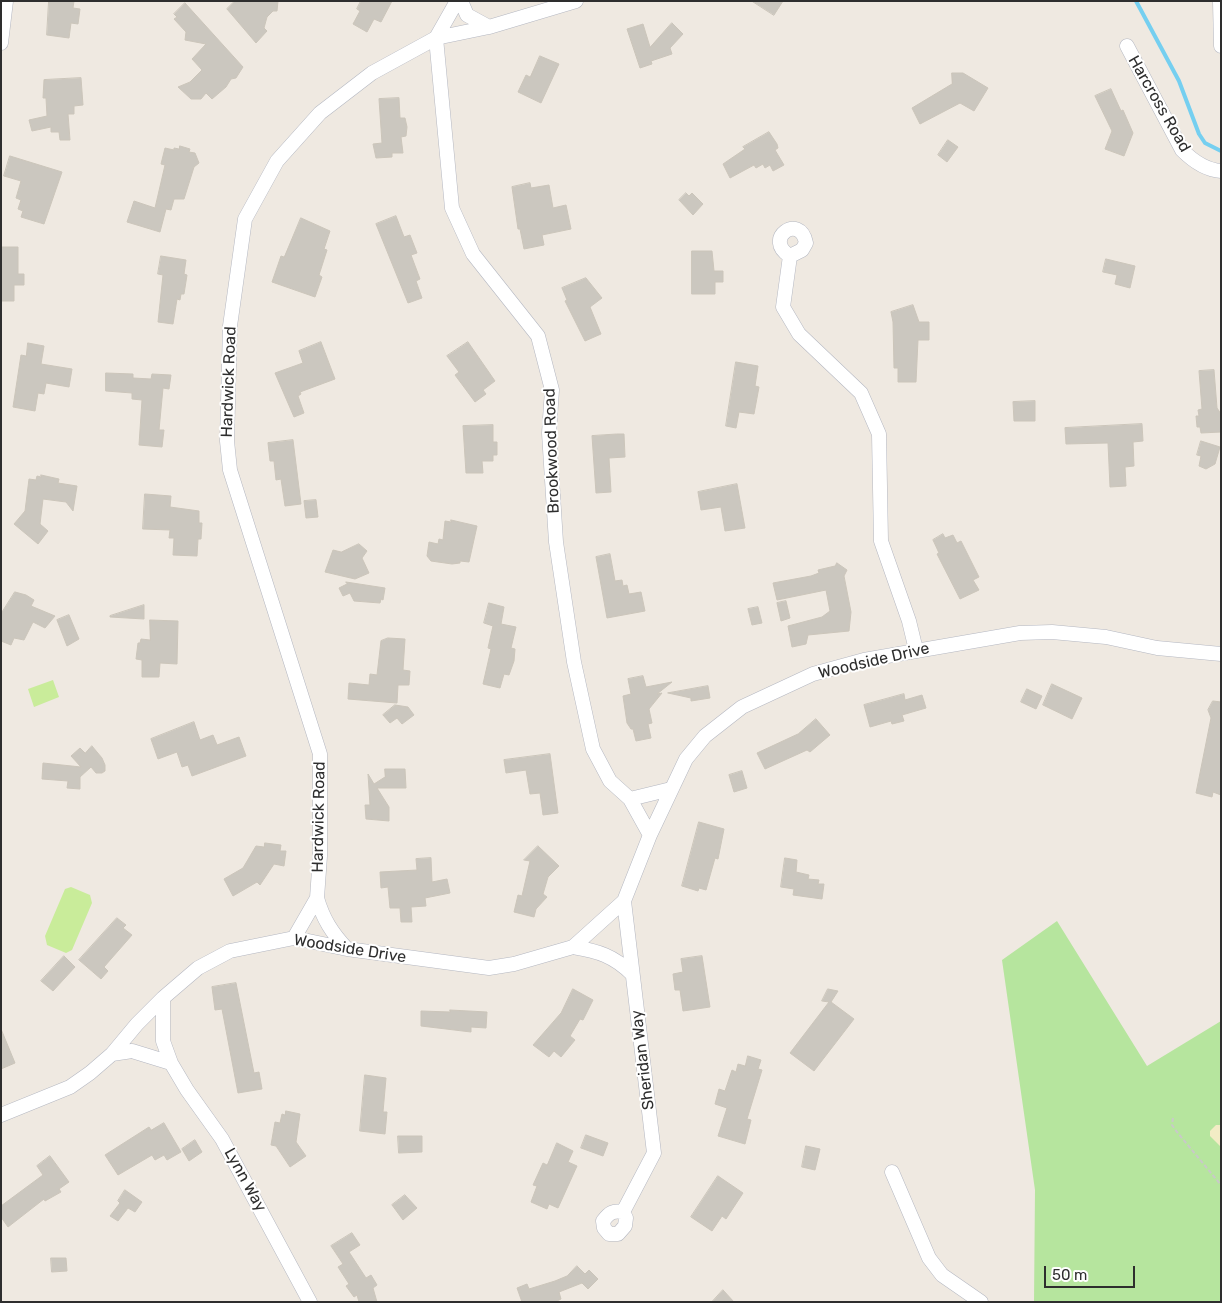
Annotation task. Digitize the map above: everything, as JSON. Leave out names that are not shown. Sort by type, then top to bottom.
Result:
[{"type":"street","points":[[1,44],[6,1]]},
{"type":"street","points":[[436,38],[456,1]]},
{"type":"street","points":[[461,1],[467,15],[489,27]]},
{"type":"street","name":"Hardwick Road","points":[[294,938],[317,898],[320,856],[320,754],[230,470],[227,440],[230,326],[245,219],[276,161],[320,113],[372,73],[436,38],[489,27],[576,1]]},
{"type":"street","points":[[1220,1],[1221,46]]},
{"type":"street","name":"Brookwood Road","points":[[436,38],[452,208],[473,254],[538,336],[552,390],[549,432],[556,542],[574,662],[593,748],[610,781],[630,799],[650,835]]},
{"type":"street","name":"Harcross Road","points":[[1127,46],[1182,150],[1203,166],[1221,171]]},
{"type":"street","points":[[790,256],[784,307],[799,334],[861,394],[879,434],[881,541],[909,621],[916,650]]},
{"type":"street","name":"Woodside Drive","points":[[573,947],[624,901],[650,835],[671,789],[686,759],[705,736],[742,707],[813,674],[864,660],[1020,632],[1052,632],[1106,638],[1157,648],[1221,654]]},
{"type":"street","points":[[630,799],[671,789]]},
{"type":"street","points":[[317,898],[321,914],[333,934],[347,949]]},
{"type":"street","name":"Sheridan Way","points":[[623,1212],[654,1153],[624,901]]},
{"type":"street","name":"Woodside Drive","points":[[1,1115],[70,1087],[112,1054],[136,1024],[198,968],[230,951],[294,938],[347,949],[489,968],[514,964],[573,947],[600,951],[619,961],[632,974]]},
{"type":"street","name":"Lynn Way","points":[[163,998],[163,1042],[171,1063],[187,1090],[222,1139],[310,1302]]},
{"type":"street","points":[[112,1054],[132,1051],[171,1063]]},
{"type":"street","points":[[892,1172],[929,1258],[942,1275],[981,1302]]},
{"type":"path","points":[[1172,1118],[1172,1124],[1177,1132],[1221,1185]]},
{"type":"green space","points":[[53,680],[59,697],[34,707],[28,689]]},
{"type":"green space","points":[[71,887],[90,895],[92,903],[72,950],[66,953],[47,945],[45,936],[65,889]]},
{"type":"green space","points":[[1057,921],[1147,1066],[1221,1021],[1221,1302],[1034,1302],[1035,1190],[1002,960]]},
{"type":"sand","points":[[1216,1125],[1221,1125],[1220,1146],[1210,1136],[1210,1131]]},
{"type":"building","points":[[49,1],[74,1],[73,8],[80,9],[78,24],[71,23],[69,38],[47,35]]},
{"type":"building","points":[[235,1],[278,1],[277,11],[273,11],[267,17],[264,28],[267,31],[256,43],[227,9]]},
{"type":"building","points":[[361,1],[392,1],[381,22],[374,19],[367,32],[353,24],[360,11],[357,9]]},
{"type":"building","points":[[752,1],[783,1],[774,15]]},
{"type":"building","points":[[185,3],[243,67],[236,78],[231,79],[226,87],[212,99],[206,93],[201,99],[191,99],[178,87],[190,82],[202,70],[192,59],[206,44],[185,40],[186,32],[174,19],[177,17],[174,14]]},
{"type":"building","points":[[672,23],[683,34],[670,48],[672,54],[651,61],[652,64],[640,68],[627,29],[643,24],[650,47]]},
{"type":"building","points":[[540,56],[559,64],[541,103],[518,92],[526,75],[530,77]]},
{"type":"building","points":[[952,73],[963,73],[988,88],[974,111],[960,103],[920,124],[912,108],[952,84]]},
{"type":"building","points":[[81,78],[83,105],[74,106],[74,114],[68,114],[70,140],[60,140],[59,132],[51,132],[51,127],[32,131],[29,120],[47,116],[46,98],[43,98],[44,80]]},
{"type":"building","points":[[1111,89],[1133,133],[1124,156],[1105,149],[1112,131],[1095,96]]},
{"type":"building","points":[[399,98],[400,118],[405,118],[407,127],[406,136],[401,137],[403,153],[392,153],[392,157],[376,158],[373,144],[382,143],[379,99]]},
{"type":"building","points":[[769,132],[777,144],[778,148],[775,150],[784,165],[773,171],[770,165],[765,168],[763,164],[756,168],[754,165],[730,178],[723,164],[745,149],[743,147]]},
{"type":"building","points":[[948,140],[958,147],[947,162],[938,155]]},
{"type":"building","points":[[180,146],[190,149],[189,152],[195,153],[199,163],[194,167],[184,199],[174,199],[171,210],[166,209],[160,232],[127,222],[134,201],[155,208],[165,165],[161,164],[165,148],[174,150],[174,148],[179,149]]},
{"type":"building","points":[[10,156],[62,172],[44,224],[21,217],[23,211],[18,209],[21,200],[16,198],[21,181],[4,176]]},
{"type":"building","points":[[530,183],[531,188],[549,185],[553,208],[566,205],[571,229],[542,235],[544,245],[524,249],[520,229],[518,229],[512,187]]},
{"type":"building","points":[[686,193],[689,196],[692,193],[703,204],[693,215],[679,200]]},
{"type":"building","points":[[396,216],[404,237],[410,235],[417,253],[411,255],[420,279],[416,281],[422,298],[408,303],[376,224]]},
{"type":"building","points":[[301,218],[330,231],[324,249],[327,250],[319,275],[322,277],[315,297],[272,282],[281,256],[284,257]]},
{"type":"building","points":[[1,247],[18,247],[18,274],[24,274],[24,285],[14,285],[14,301],[1,301]]},
{"type":"building","points":[[692,251],[712,251],[714,271],[723,271],[723,282],[715,282],[715,294],[692,294]]},
{"type":"building","points":[[161,256],[186,260],[184,274],[187,275],[184,294],[181,294],[180,300],[177,299],[173,324],[158,322],[163,275],[158,274]]},
{"type":"building","points":[[1106,259],[1135,266],[1130,288],[1115,284],[1117,275],[1103,272]]},
{"type":"building","points":[[586,278],[602,298],[590,307],[601,334],[585,341],[565,301],[567,300],[562,288]]},
{"type":"building","points":[[913,305],[919,322],[929,322],[929,340],[918,340],[916,382],[898,382],[898,368],[894,368],[891,312]]},
{"type":"building","points":[[321,342],[335,379],[300,392],[301,394],[298,396],[304,413],[294,417],[275,373],[303,363],[299,351]]},
{"type":"building","points":[[468,342],[495,381],[483,390],[486,394],[475,402],[455,375],[459,372],[447,356]]},
{"type":"building","points":[[28,343],[44,346],[41,364],[72,369],[69,387],[46,383],[44,394],[38,393],[35,411],[13,407],[21,355],[26,356]]},
{"type":"building","points":[[736,362],[758,366],[755,386],[759,387],[754,414],[739,412],[736,428],[726,426]]},
{"type":"building","points":[[1214,370],[1217,408],[1221,414],[1221,432],[1201,433],[1200,427],[1197,427],[1196,416],[1199,416],[1198,410],[1202,409],[1199,371]]},
{"type":"building","points":[[106,373],[133,374],[133,378],[151,379],[152,374],[171,375],[169,389],[163,388],[159,430],[164,430],[162,447],[139,445],[142,400],[132,399],[132,393],[106,391]]},
{"type":"building","points":[[1035,401],[1035,421],[1014,421],[1013,402]]},
{"type":"building","points":[[1142,424],[1143,441],[1133,442],[1134,466],[1125,467],[1126,486],[1110,487],[1108,443],[1066,444],[1065,428]]},
{"type":"building","points":[[493,425],[493,442],[497,442],[497,455],[493,455],[493,461],[482,461],[483,473],[466,473],[463,426]]},
{"type":"building","points":[[624,434],[625,457],[609,458],[611,492],[596,493],[592,436]]},
{"type":"building","points":[[293,440],[301,504],[285,506],[281,479],[276,480],[274,461],[270,461],[268,443]]},
{"type":"building","points":[[1201,441],[1220,447],[1215,464],[1206,469],[1199,466],[1201,456],[1197,455]]},
{"type":"building","points":[[41,475],[59,479],[58,483],[77,486],[73,511],[66,502],[43,499],[40,524],[48,531],[38,544],[14,524],[25,511],[29,479],[36,480],[37,476],[41,477]]},
{"type":"building","points":[[737,484],[745,528],[725,531],[721,507],[701,510],[698,492]]},
{"type":"building","points":[[145,494],[171,496],[170,507],[199,511],[199,523],[202,523],[201,539],[198,539],[197,556],[173,555],[174,538],[169,538],[170,530],[143,529]]},
{"type":"building","points":[[316,500],[318,517],[306,518],[304,501]]},
{"type":"building","points":[[451,520],[477,526],[469,562],[460,561],[460,563],[452,564],[431,561],[427,556],[429,542],[438,544],[439,539],[443,540],[445,521],[451,522]]},
{"type":"building","points":[[943,534],[945,538],[953,535],[957,543],[961,541],[979,577],[973,580],[979,590],[960,599],[937,554],[939,553],[933,540]]},
{"type":"building","points":[[359,544],[367,551],[362,558],[369,573],[355,579],[325,572],[333,550],[341,552]]},
{"type":"building","points":[[610,554],[615,581],[622,580],[623,586],[627,585],[629,594],[641,592],[645,611],[607,618],[596,557]]},
{"type":"building","points":[[837,563],[847,570],[844,576],[851,612],[849,631],[808,635],[806,644],[792,647],[788,626],[822,617],[830,611],[826,590],[777,600],[773,583],[811,576],[819,573],[818,570],[835,566]]},
{"type":"building","points":[[346,582],[385,588],[383,600],[381,599],[380,603],[354,601],[350,593],[343,596],[339,588],[347,584]]},
{"type":"building","points":[[15,592],[26,595],[34,600],[31,606],[55,616],[45,628],[33,622],[24,640],[14,638],[11,645],[1,641],[1,614]]},
{"type":"building","points":[[786,601],[790,618],[781,621],[777,603]]},
{"type":"building","points":[[489,603],[504,607],[501,624],[516,627],[511,648],[515,649],[514,661],[509,675],[504,674],[500,688],[483,684],[491,649],[488,648],[493,626],[484,623]]},
{"type":"building","points":[[144,605],[144,619],[110,617],[110,616]]},
{"type":"building","points":[[758,607],[762,623],[752,625],[748,609]]},
{"type":"building","points":[[69,615],[79,639],[67,646],[57,620]]},
{"type":"building","points":[[150,620],[178,621],[177,664],[160,663],[159,677],[142,677],[142,660],[136,659],[138,643],[140,643],[141,639],[150,640]]},
{"type":"building","points":[[388,638],[405,639],[403,670],[410,671],[409,685],[398,685],[397,703],[348,699],[349,683],[369,685],[370,674],[377,675],[381,641]]},
{"type":"building","points":[[643,676],[646,687],[672,682],[657,694],[662,693],[649,709],[652,723],[648,724],[651,738],[636,741],[633,729],[627,723],[623,696],[631,694],[628,679]]},
{"type":"building","points":[[1052,684],[1082,698],[1072,719],[1043,705]]},
{"type":"building","points":[[708,686],[710,698],[691,701],[691,698],[668,693]]},
{"type":"building","points":[[1027,689],[1042,696],[1036,709],[1021,702]]},
{"type":"building","points":[[904,694],[905,700],[922,695],[926,708],[902,715],[904,721],[892,724],[891,721],[870,727],[864,705]]},
{"type":"building","points":[[1213,701],[1221,702],[1221,795],[1213,792],[1212,797],[1196,793],[1211,718],[1208,710]]},
{"type":"building","points":[[395,705],[408,707],[414,715],[402,724],[397,718],[390,723],[383,715]]},
{"type":"building","points":[[816,719],[830,735],[810,752],[807,750],[765,769],[757,753],[798,734]]},
{"type":"building","points":[[194,722],[200,740],[213,735],[217,745],[239,737],[246,756],[192,776],[188,765],[182,767],[177,752],[158,759],[151,739]]},
{"type":"building","points":[[92,746],[102,758],[105,771],[96,773],[91,767],[80,777],[80,789],[67,788],[68,781],[42,779],[43,763],[81,767],[71,756],[80,748],[85,753]]},
{"type":"building","points":[[550,754],[558,813],[543,815],[540,793],[530,794],[526,770],[506,773],[504,760]]},
{"type":"building","points":[[385,769],[405,769],[406,788],[377,788],[389,807],[389,821],[366,819],[365,805],[370,805],[368,774],[374,784],[385,777]]},
{"type":"building","points":[[742,771],[747,788],[734,792],[729,775]]},
{"type":"building","points":[[699,822],[724,829],[718,859],[715,858],[706,890],[699,888],[698,891],[682,886]]},
{"type":"building","points":[[265,843],[281,845],[280,851],[286,851],[284,866],[274,864],[260,885],[257,882],[233,896],[224,879],[243,868],[256,846],[264,847]]},
{"type":"building","points":[[538,846],[559,866],[548,877],[543,894],[547,897],[536,909],[534,917],[514,912],[518,895],[522,896],[530,861],[524,860]]},
{"type":"building","points":[[431,858],[432,882],[447,879],[450,893],[425,898],[426,906],[411,907],[412,922],[401,922],[400,908],[390,908],[388,887],[381,888],[380,872],[417,870],[416,859]]},
{"type":"building","points":[[785,858],[797,860],[796,872],[809,875],[808,879],[819,880],[818,884],[824,884],[822,899],[793,895],[794,889],[781,887]]},
{"type":"building","points":[[117,918],[126,925],[123,928],[132,935],[104,967],[108,971],[101,979],[79,960]]},
{"type":"building","points":[[64,956],[75,967],[53,991],[41,981]]},
{"type":"building","points":[[702,956],[710,1007],[683,1011],[680,990],[675,990],[673,974],[683,972],[681,959]]},
{"type":"building","points":[[236,983],[254,1073],[259,1072],[262,1089],[238,1093],[222,1009],[215,1010],[212,987]]},
{"type":"building","points":[[573,989],[593,1000],[583,1020],[580,1019],[570,1036],[575,1040],[561,1057],[554,1051],[549,1057],[533,1045],[561,1013]]},
{"type":"building","points":[[828,989],[838,991],[831,1002],[854,1019],[814,1071],[790,1053],[829,1002],[822,1001]]},
{"type":"building","points":[[450,1010],[487,1012],[486,1028],[471,1027],[471,1032],[421,1026],[421,1011],[450,1012]]},
{"type":"building","points":[[1,1029],[15,1063],[1,1069]]},
{"type":"building","points":[[748,1056],[761,1060],[758,1069],[762,1070],[747,1119],[751,1120],[745,1144],[718,1136],[727,1108],[715,1104],[719,1089],[725,1091],[732,1070],[736,1072],[738,1064],[745,1066]]},
{"type":"building","points":[[365,1075],[386,1078],[383,1112],[387,1112],[385,1134],[360,1131]]},
{"type":"building","points":[[286,1111],[300,1114],[296,1142],[306,1156],[290,1167],[276,1146],[271,1145],[275,1122],[280,1123],[282,1114],[285,1115]]},
{"type":"building","points":[[164,1123],[181,1152],[167,1160],[164,1155],[155,1160],[152,1155],[118,1175],[105,1155],[149,1127],[151,1130]]},
{"type":"building","points":[[586,1135],[608,1143],[603,1156],[581,1148]]},
{"type":"building","points":[[398,1136],[422,1136],[422,1152],[399,1153]]},
{"type":"building","points":[[195,1140],[202,1152],[189,1161],[182,1149]]},
{"type":"building","points":[[557,1143],[573,1151],[568,1162],[577,1166],[558,1208],[549,1204],[547,1209],[531,1202],[537,1186],[533,1185],[543,1163],[547,1165]]},
{"type":"building","points":[[806,1146],[820,1149],[815,1170],[802,1167]]},
{"type":"building","points":[[50,1156],[69,1182],[59,1189],[61,1192],[45,1201],[44,1199],[8,1227],[1,1217],[1,1206],[43,1175],[37,1166]]},
{"type":"building","points":[[718,1176],[743,1193],[726,1219],[722,1216],[712,1231],[691,1217]]},
{"type":"building","points":[[125,1190],[142,1202],[135,1212],[128,1208],[118,1221],[110,1216],[120,1203],[118,1201]]},
{"type":"building","points":[[405,1195],[417,1208],[403,1220],[392,1205]]},
{"type":"building","points":[[352,1233],[360,1245],[349,1252],[366,1278],[371,1275],[377,1285],[373,1288],[377,1302],[359,1302],[357,1295],[354,1297],[346,1286],[349,1284],[338,1267],[343,1264],[331,1246]]},
{"type":"building","points":[[51,1258],[66,1258],[67,1271],[52,1272]]},
{"type":"building","points":[[577,1266],[585,1274],[589,1270],[598,1279],[588,1289],[582,1283],[559,1292],[561,1299],[555,1302],[522,1302],[517,1288],[527,1284],[529,1289],[555,1281],[567,1276]]},
{"type":"building","points":[[723,1290],[734,1302],[712,1302]]},
{"type":"waterway","points":[[1136,1],[1179,81],[1199,134],[1205,143],[1221,151]]}]
